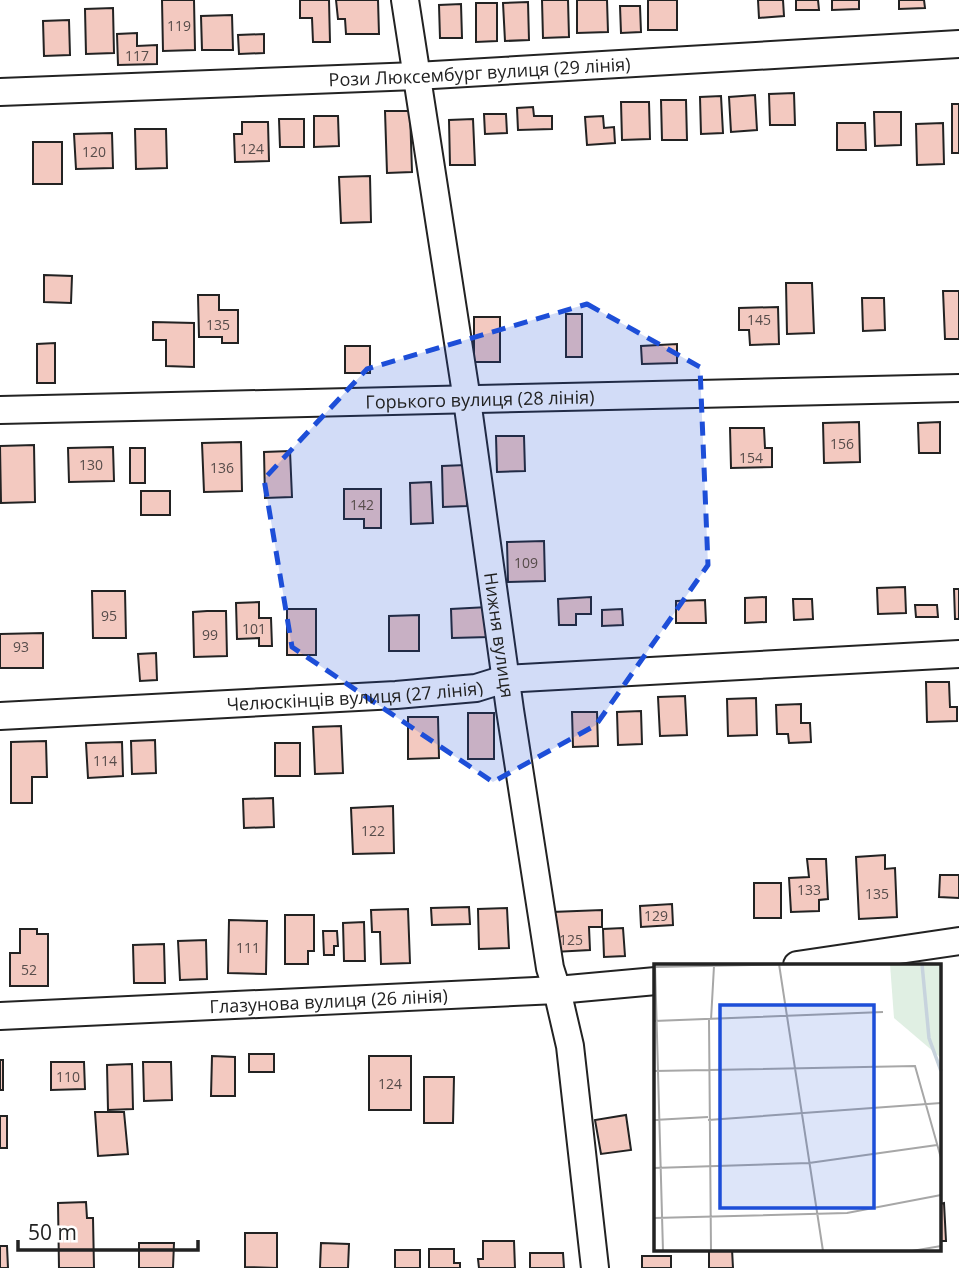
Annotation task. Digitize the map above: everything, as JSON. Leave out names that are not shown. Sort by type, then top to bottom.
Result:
[{"type":"street","name":"Нижня вулиця","points":[[405,0],[550,968],[570,1046],[595,1268]]},
{"type":"street","name":"Рози Люксембург вулиця (29 лiнiя)","points":[[0,92],[416,76],[959,44]]},
{"type":"street","name":"Горького вулиця (28 лiнiя)","points":[[0,410],[959,388]]},
{"type":"street","name":"Челюскінців вулиця (27 лiнiя)","points":[[0,716],[396,695],[476,688],[505,679],[959,654]]},
{"type":"street","points":[[804,964],[959,941]]},
{"type":"street","name":"Глазунова вулиця (26 лiнiя)","points":[[0,1016],[557,990],[654,981]]},
{"type":"highlighted area","points":[[587,304],[700,367],[708,565],[596,725],[493,782],[292,647],[264,479],[367,369]]},
{"type":"building","points":[[162,0],[194,0],[195,50],[163,51]]},
{"type":"building","points":[[300,0],[329,0],[330,42],[313,42],[312,18],[300,18]]},
{"type":"building","points":[[336,0],[378,0],[379,34],[346,34],[345,19],[338,19]]},
{"type":"building","points":[[542,0],[568,0],[569,37],[543,38]]},
{"type":"building","points":[[577,0],[607,0],[608,32],[577,33]]},
{"type":"building","points":[[648,0],[677,0],[677,30],[648,30]]},
{"type":"building","points":[[758,0],[783,0],[784,16],[759,18]]},
{"type":"building","points":[[796,0],[818,0],[819,10],[796,10]]},
{"type":"building","points":[[832,0],[859,0],[859,9],[832,10]]},
{"type":"building","points":[[899,0],[924,0],[925,8],[899,9]]},
{"type":"building","points":[[528,2],[529,40],[505,41],[503,3]]},
{"type":"building","points":[[476,3],[497,3],[497,41],[476,42]]},
{"type":"building","points":[[461,4],[462,38],[440,38],[439,5]]},
{"type":"building","points":[[620,6],[640,6],[641,32],[621,33]]},
{"type":"building","points":[[113,8],[114,53],[86,54],[85,9]]},
{"type":"building","points":[[232,15],[233,50],[202,50],[201,16]]},
{"type":"building","points":[[69,20],[70,55],[44,56],[43,21]]},
{"type":"building","points":[[137,33],[137,46],[157,45],[157,64],[118,65],[117,34]]},
{"type":"building","points":[[264,34],[264,53],[239,54],[238,35]]},
{"type":"building","points":[[794,93],[795,125],[770,125],[769,94]]},
{"type":"building","points":[[755,95],[757,130],[731,132],[729,97]]},
{"type":"building","points":[[721,96],[723,133],[701,134],[700,97]]},
{"type":"building","points":[[661,100],[686,100],[687,140],[662,140]]},
{"type":"building","points":[[621,102],[649,102],[650,139],[622,140]]},
{"type":"building","points":[[952,104],[959,104],[959,153],[952,153]]},
{"type":"building","points":[[533,107],[534,116],[552,116],[552,129],[518,130],[517,108]]},
{"type":"building","points":[[385,111],[410,111],[412,172],[387,173]]},
{"type":"building","points":[[874,112],[901,112],[901,145],[875,146]]},
{"type":"building","points":[[484,114],[506,114],[507,133],[485,134]]},
{"type":"building","points":[[314,116],[338,116],[339,146],[314,147]]},
{"type":"building","points":[[603,116],[604,128],[614,127],[615,143],[587,145],[585,117]]},
{"type":"building","points":[[279,119],[304,119],[304,147],[280,147]]},
{"type":"building","points":[[473,119],[475,165],[450,165],[449,120]]},
{"type":"building","points":[[242,122],[268,122],[269,161],[235,162],[234,134],[242,134]]},
{"type":"building","points":[[837,123],[865,123],[866,150],[837,150]]},
{"type":"building","points":[[943,123],[944,164],[917,165],[916,124]]},
{"type":"building","points":[[135,129],[166,129],[167,168],[136,169]]},
{"type":"building","points":[[112,133],[113,168],[76,169],[74,134]]},
{"type":"building","points":[[33,142],[62,142],[62,184],[33,184]]},
{"type":"building","points":[[370,176],[371,222],[341,223],[339,177]]},
{"type":"building","points":[[44,275],[72,276],[71,303],[44,302]]},
{"type":"building","points":[[786,283],[812,283],[814,333],[787,334]]},
{"type":"building","points":[[943,291],[959,291],[959,339],[945,339]]},
{"type":"building","points":[[198,295],[219,295],[219,310],[238,310],[238,343],[222,343],[222,337],[199,337]]},
{"type":"building","points":[[862,298],[884,298],[885,330],[863,331]]},
{"type":"building","points":[[778,307],[779,344],[750,345],[749,330],[739,330],[739,308]]},
{"type":"building","points":[[566,314],[582,314],[582,357],[566,357]]},
{"type":"building","points":[[474,317],[500,317],[500,362],[474,362]]},
{"type":"building","points":[[153,322],[194,323],[194,367],[166,366],[166,340],[153,340]]},
{"type":"building","points":[[55,343],[55,383],[37,383],[37,344]]},
{"type":"building","points":[[677,344],[677,363],[642,364],[641,346]]},
{"type":"building","points":[[345,346],[370,346],[370,373],[345,373]]},
{"type":"building","points":[[859,422],[860,462],[824,463],[823,423]]},
{"type":"building","points":[[940,422],[940,453],[919,453],[918,423]]},
{"type":"building","points":[[730,428],[764,428],[765,448],[772,448],[772,467],[731,468]]},
{"type":"building","points":[[496,436],[524,436],[525,471],[497,472]]},
{"type":"building","points":[[241,442],[242,491],[204,492],[202,443]]},
{"type":"building","points":[[34,445],[35,502],[1,503],[0,446]]},
{"type":"building","points":[[113,447],[114,481],[69,482],[68,448]]},
{"type":"building","points":[[130,448],[145,448],[145,483],[130,483]]},
{"type":"building","points":[[290,451],[292,497],[265,498],[264,452]]},
{"type":"building","points":[[466,465],[467,506],[443,507],[442,466]]},
{"type":"building","points":[[431,482],[433,523],[411,524],[410,483]]},
{"type":"building","points":[[344,489],[381,489],[381,528],[364,528],[364,519],[344,519]]},
{"type":"building","points":[[141,491],[170,491],[170,515],[141,515]]},
{"type":"building","points":[[544,541],[545,581],[508,582],[507,542]]},
{"type":"building","points":[[905,587],[906,613],[878,614],[877,588]]},
{"type":"building","points":[[954,589],[959,589],[959,619],[955,619]]},
{"type":"building","points":[[92,591],[125,591],[126,638],[93,638]]},
{"type":"building","points":[[591,597],[591,614],[576,614],[576,625],[559,625],[558,599]]},
{"type":"building","points":[[766,597],[766,622],[745,623],[745,598]]},
{"type":"building","points":[[793,599],[812,599],[813,619],[794,620]]},
{"type":"building","points":[[705,600],[706,623],[676,623],[676,601]]},
{"type":"building","points":[[259,602],[259,618],[271,618],[272,646],[259,646],[259,638],[237,639],[236,603]]},
{"type":"building","points":[[915,605],[937,605],[938,617],[916,617]]},
{"type":"building","points":[[488,607],[489,637],[452,638],[451,609]]},
{"type":"building","points":[[287,609],[316,609],[316,655],[287,655]]},
{"type":"building","points":[[622,609],[623,625],[602,626],[602,610]]},
{"type":"building","points":[[226,611],[227,656],[194,657],[193,612]]},
{"type":"building","points":[[419,615],[419,651],[389,651],[389,616]]},
{"type":"building","points":[[43,633],[43,668],[0,668],[0,634]]},
{"type":"building","points":[[156,653],[157,680],[140,681],[138,654]]},
{"type":"building","points":[[926,682],[949,682],[950,707],[957,707],[957,721],[927,722]]},
{"type":"building","points":[[685,696],[687,735],[660,736],[658,697]]},
{"type":"building","points":[[756,698],[757,735],[728,736],[727,699]]},
{"type":"building","points":[[801,704],[801,723],[810,723],[811,742],[789,743],[788,734],[777,734],[776,705]]},
{"type":"building","points":[[641,711],[642,744],[618,745],[617,712]]},
{"type":"building","points":[[572,712],[597,712],[598,746],[573,747]]},
{"type":"building","points":[[468,713],[494,713],[494,759],[468,759]]},
{"type":"building","points":[[408,717],[438,717],[439,758],[408,759]]},
{"type":"building","points":[[341,726],[343,773],[315,774],[313,727]]},
{"type":"building","points":[[155,740],[156,773],[132,774],[131,741]]},
{"type":"building","points":[[46,741],[47,777],[32,777],[32,803],[11,803],[11,742]]},
{"type":"building","points":[[122,742],[123,776],[88,778],[86,743]]},
{"type":"building","points":[[275,743],[300,743],[300,776],[275,776]]},
{"type":"building","points":[[273,798],[274,827],[244,828],[243,799]]},
{"type":"building","points":[[393,806],[394,853],[353,854],[351,808]]},
{"type":"building","points":[[885,855],[885,869],[895,868],[897,917],[859,919],[856,857]]},
{"type":"building","points":[[807,859],[826,859],[828,899],[819,900],[819,911],[791,912],[789,878],[809,877]]},
{"type":"building","points":[[940,875],[959,875],[959,898],[939,897]]},
{"type":"building","points":[[754,883],[781,883],[781,918],[754,918]]},
{"type":"building","points":[[672,904],[673,925],[641,927],[640,906]]},
{"type":"building","points":[[469,907],[470,924],[432,925],[431,908]]},
{"type":"building","points":[[507,908],[509,948],[479,949],[478,909]]},
{"type":"building","points":[[408,909],[410,963],[381,964],[380,932],[372,932],[371,910]]},
{"type":"building","points":[[602,910],[602,927],[589,927],[590,950],[554,952],[552,912]]},
{"type":"building","points":[[285,915],[314,915],[314,951],[308,951],[308,964],[285,964]]},
{"type":"building","points":[[229,920],[267,921],[266,974],[228,973]]},
{"type":"building","points":[[364,922],[365,961],[344,961],[343,923]]},
{"type":"building","points":[[623,928],[625,956],[604,957],[603,929]]},
{"type":"building","points":[[20,929],[37,929],[37,934],[48,934],[48,986],[10,986],[10,953],[20,953]]},
{"type":"building","points":[[323,931],[337,931],[338,946],[334,946],[334,955],[324,955]]},
{"type":"building","points":[[206,940],[207,979],[180,980],[178,941]]},
{"type":"building","points":[[164,944],[165,983],[134,983],[133,945]]},
{"type":"building","points":[[249,1054],[274,1054],[274,1072],[249,1072]]},
{"type":"building","points":[[212,1056],[235,1057],[235,1096],[211,1096]]},
{"type":"building","points":[[369,1056],[411,1056],[411,1110],[369,1110]]},
{"type":"building","points":[[0,1060],[3,1060],[3,1090],[0,1090]]},
{"type":"building","points":[[51,1062],[84,1062],[85,1089],[51,1090]]},
{"type":"building","points":[[143,1062],[171,1062],[172,1100],[144,1101]]},
{"type":"building","points":[[132,1064],[133,1109],[108,1110],[107,1065]]},
{"type":"building","points":[[424,1077],[454,1077],[453,1123],[424,1123]]},
{"type":"building","points":[[95,1112],[124,1112],[128,1154],[98,1156]]},
{"type":"building","points":[[626,1115],[631,1150],[601,1154],[595,1120]]},
{"type":"building","points":[[0,1116],[7,1116],[7,1148],[0,1148]]},
{"type":"building","points":[[86,1202],[87,1218],[93,1218],[94,1268],[59,1268],[58,1203]]},
{"type":"building","points":[[944,1203],[946,1241],[942,1241]]},
{"type":"building","points":[[245,1233],[277,1233],[277,1268],[245,1267]]},
{"type":"building","points":[[483,1241],[514,1241],[515,1268],[479,1268],[478,1259],[483,1259]]},
{"type":"building","points":[[139,1243],[174,1243],[173,1268],[139,1268]]},
{"type":"building","points":[[321,1243],[349,1244],[348,1268],[320,1268]]},
{"type":"building","points":[[0,1246],[7,1246],[8,1268],[0,1268]]},
{"type":"building","points":[[429,1249],[454,1249],[454,1263],[460,1263],[460,1268],[429,1268]]},
{"type":"building","points":[[395,1250],[420,1250],[420,1268],[395,1268]]},
{"type":"building","points":[[709,1250],[732,1250],[733,1268],[709,1268]]},
{"type":"building","points":[[530,1253],[563,1253],[564,1268],[530,1268]]},
{"type":"building","points":[[642,1256],[671,1256],[671,1268],[642,1268]]}]
